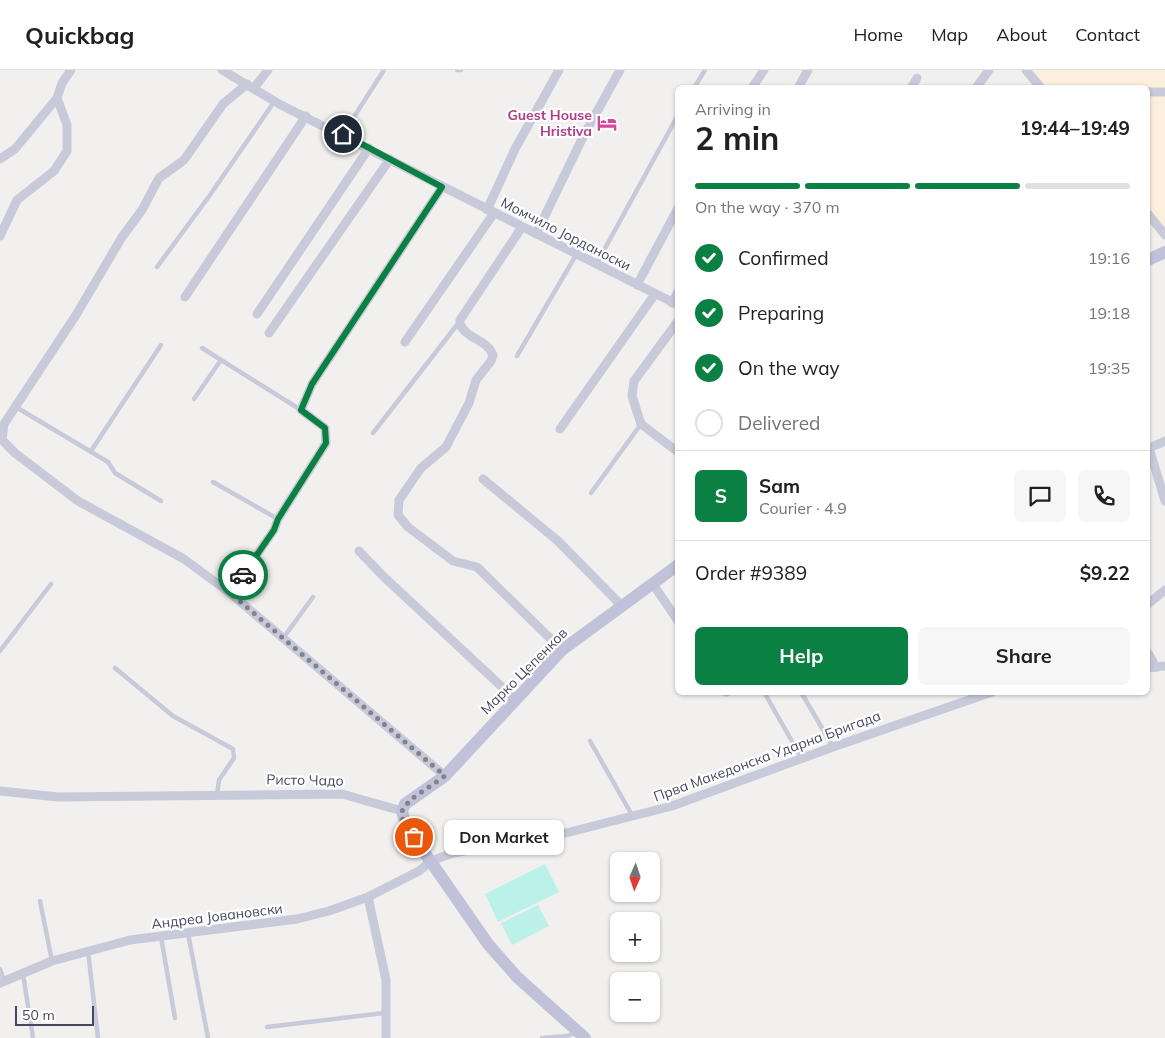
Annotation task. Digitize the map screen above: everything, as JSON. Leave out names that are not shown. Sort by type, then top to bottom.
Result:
[{"type":"street","points":[[0,159],[15,149],[57,98],[62,83],[71,70]]},
{"type":"street","name":"Момчило Јорданоски","points":[[222,70],[275,100],[442,187],[675,304]]},
{"type":"street","points":[[268,70],[250,86],[223,104],[184,160],[159,178],[142,210],[122,237],[76,315],[4,424],[1,433],[2,440],[7,446],[78,501],[184,559],[230,593],[445,776]]},
{"type":"street","points":[[405,342],[490,211],[515,149],[559,70]]},
{"type":"street","points":[[536,234],[583,137],[620,70]]},
{"type":"street","points":[[754,85],[764,70]]},
{"type":"street","points":[[800,85],[808,70]]},
{"type":"street","points":[[978,85],[989,70]]},
{"type":"street","points":[[1026,70],[1038,85]]},
{"type":"street","points":[[914,85],[918,78]]},
{"type":"street","points":[[1150,92],[1165,92]]},
{"type":"street","points":[[0,236],[17,200],[54,171],[67,151],[67,125],[57,98]]},
{"type":"street","points":[[185,297],[306,116]]},
{"type":"street","points":[[257,314],[370,148]]},
{"type":"street","points":[[269,333],[390,159]]},
{"type":"street","points":[[230,593],[274,530],[278,519],[326,443],[325,428],[301,410],[312,384],[442,187]]},
{"type":"street","points":[[637,285],[675,214]]},
{"type":"street","points":[[1150,216],[1165,235]]},
{"type":"street","points":[[522,227],[460,320],[461,328],[490,348],[493,358],[476,380],[469,403],[446,447],[421,468],[399,500],[398,514],[408,527],[452,561],[472,564],[477,567],[562,650]]},
{"type":"street","points":[[1150,259],[1165,252]]},
{"type":"street","points":[[560,428],[655,294]]},
{"type":"street","points":[[675,325],[634,380],[632,396],[641,424],[675,450]]},
{"type":"street","points":[[1150,446],[1165,441]]},
{"type":"street","points":[[1150,453],[1165,501]]},
{"type":"street","points":[[483,479],[558,541],[621,605]]},
{"type":"street","points":[[359,550],[383,576],[515,698]]},
{"type":"street","name":"Марко Цепенков","points":[[402,811],[410,800],[445,776],[515,698],[562,650],[675,566]]},
{"type":"street","points":[[653,584],[675,617]]},
{"type":"street","points":[[1150,602],[1165,590]]},
{"type":"street","name":"Прва Македонска Ударна Бригада","points":[[432,861],[453,852],[562,834],[633,817],[707,795],[833,747],[983,695]]},
{"type":"street","name":"Ристо Чадо","points":[[0,791],[58,797],[342,794],[402,811]]},
{"type":"street","points":[[402,811],[406,826],[488,944],[517,977],[582,1035]]},
{"type":"street","name":"Андреа Јовановски","points":[[2,982],[52,961],[130,940],[297,919],[368,898],[419,871],[432,861]]},
{"type":"street","points":[[368,898],[386,980],[384,1013],[386,1038]]},
{"type":"lane","points":[[343,134],[384,70]]},
{"type":"lane","points":[[696,85],[705,70]]},
{"type":"lane","points":[[157,267],[210,195],[275,100]]},
{"type":"lane","points":[[596,265],[675,120]]},
{"type":"lane","points":[[517,356],[576,255]]},
{"type":"lane","points":[[373,433],[460,320]]},
{"type":"lane","points":[[91,451],[161,345]]},
{"type":"lane","points":[[202,348],[301,410]]},
{"type":"lane","points":[[194,399],[221,360]]},
{"type":"lane","points":[[16,407],[91,451],[112,465],[115,473],[161,501]]},
{"type":"lane","points":[[591,493],[641,424]]},
{"type":"lane","points":[[213,482],[278,519]]},
{"type":"lane","points":[[0,651],[51,584]]},
{"type":"lane","points":[[284,637],[314,597]]},
{"type":"lane","points":[[115,668],[173,716],[233,750],[234,758],[219,780],[217,795]]},
{"type":"lane","points":[[766,695],[802,759]]},
{"type":"lane","points":[[803,695],[833,747]]},
{"type":"lane","points":[[590,740],[633,817]]},
{"type":"lane","points":[[40,901],[52,961]]},
{"type":"lane","points":[[188,933],[208,1038]]},
{"type":"lane","points":[[161,937],[175,1018]]},
{"type":"lane","points":[[88,950],[98,1038]]},
{"type":"lane","points":[[0,969],[2,982]]},
{"type":"lane","points":[[23,972],[33,1038]]},
{"type":"lane","points":[[267,1027],[384,1013]]},
{"type":"lane","points":[[542,1038],[582,1035]]},
{"type":"shaded area","points":[[1025,70],[1165,70],[1165,232],[1150,214],[1150,85],[1039,85]]},
{"type":"shaded area","points":[[545,864],[559,892],[498,922],[485,894]]},
{"type":"shaded area","points":[[538,905],[549,926],[512,945],[501,923]]},
{"type":"way so far","points":[[243,575],[230,593],[445,776],[405,804],[402,818],[414,837]]},
{"type":"place","name":"Guest House Hristiva","points":[[607,123]]},
{"type":"place","name":"Don Market","points":[[414,837]]},
{"type":"route","points":[[243,575],[274,530],[278,519],[326,443],[325,428],[301,410],[312,384],[442,187],[343,134]]}]
